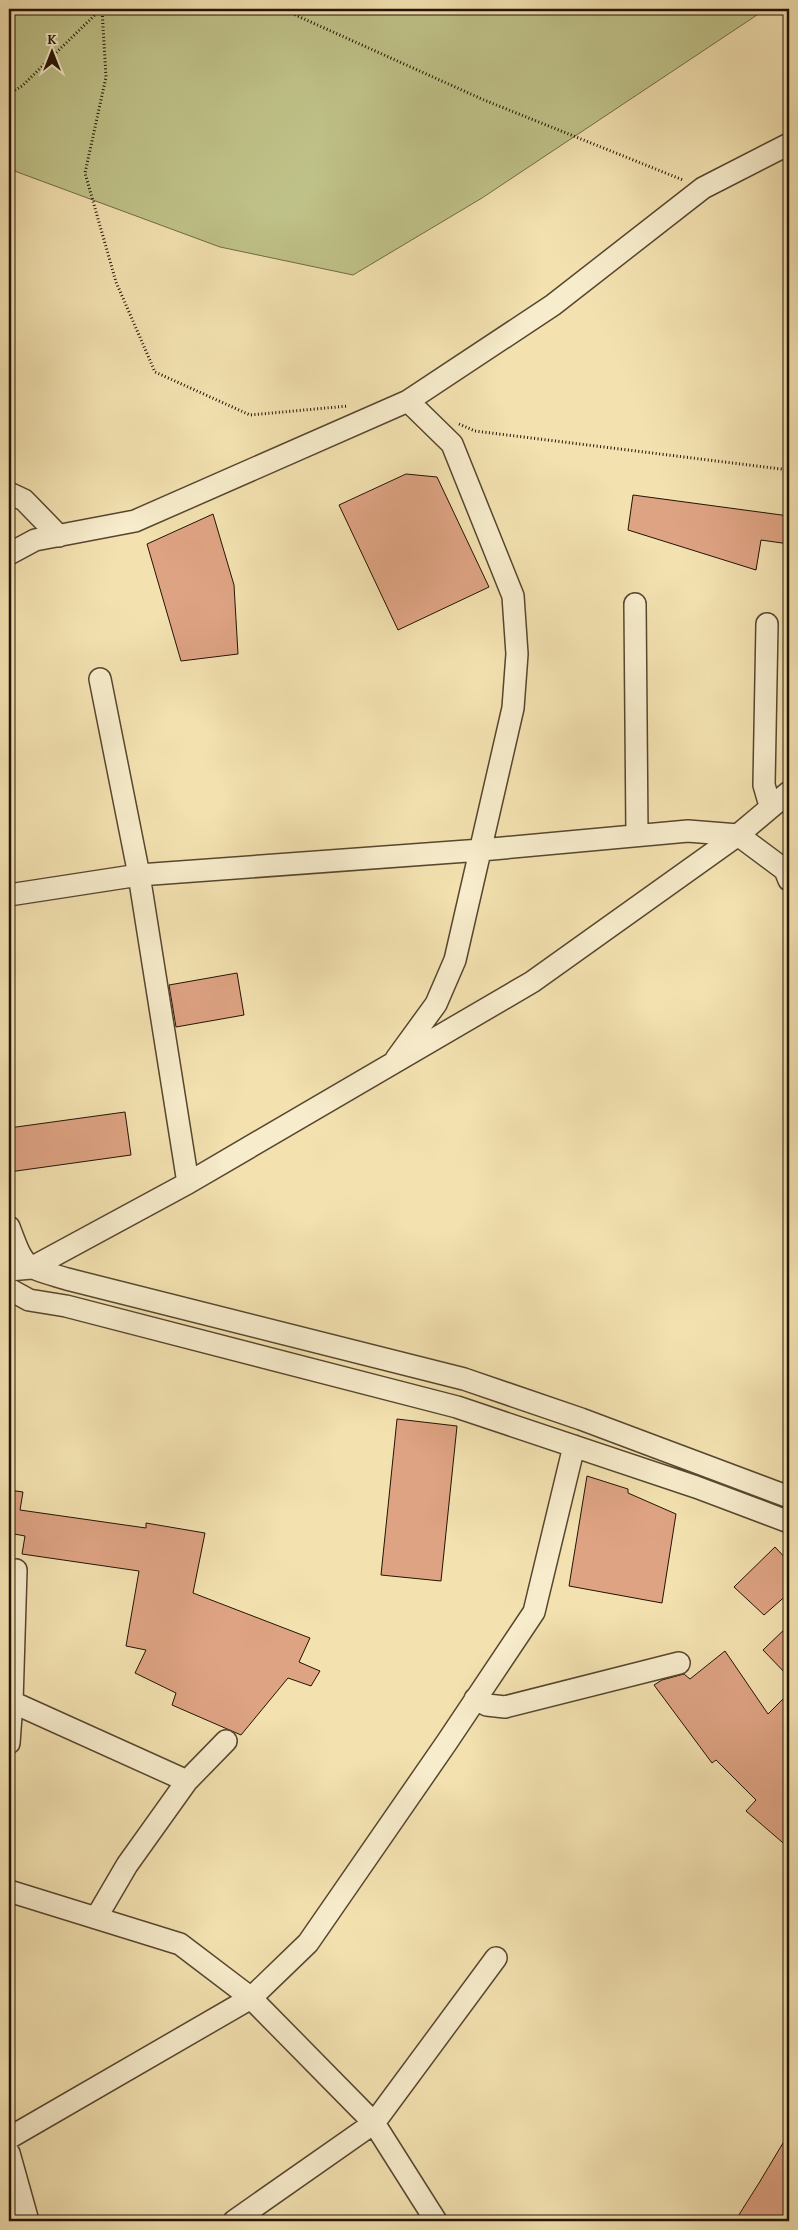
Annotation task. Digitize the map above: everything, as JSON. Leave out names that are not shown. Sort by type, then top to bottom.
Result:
[{"type":"street","points":[[9,554],[35,540],[136,520],[408,401],[553,305],[703,188],[789,144]]},
{"type":"street","points":[[390,1067],[436,1004],[455,960],[513,708],[517,654],[513,596],[452,444],[408,401]]},
{"type":"street","points":[[9,493],[24,500],[59,536]]},
{"type":"street","points":[[635,604],[637,835]]},
{"type":"street","points":[[766,624],[764,785],[768,800],[781,799]]},
{"type":"street","points":[[100,679],[139,875],[188,1183]]},
{"type":"street","points":[[781,799],[738,835],[532,982],[390,1067],[188,1183],[31,1268],[11,1293],[29,1300],[66,1306],[457,1407],[696,1487],[789,1522]]},
{"type":"street","points":[[9,894],[139,875],[481,850],[688,831],[738,835],[785,870],[789,880]]},
{"type":"street","points":[[9,1227],[20,1257],[31,1268]]},
{"type":"street","points":[[9,1270],[31,1268],[67,1279],[464,1378],[581,1419],[789,1497]]},
{"type":"street","points":[[9,2138],[252,1998],[308,1943],[534,1612],[574,1446]]},
{"type":"street","points":[[9,1743],[16,1570]]},
{"type":"street","points":[[475,1699],[487,1705],[505,1707],[678,1663]]},
{"type":"street","points":[[12,1702],[187,1781]]},
{"type":"street","points":[[96,1918],[127,1865],[187,1781],[226,1742]]},
{"type":"street","points":[[9,1891],[180,1944],[252,1998],[374,2123],[436,2221]]},
{"type":"street","points":[[234,2221],[374,2123],[496,1958]]},
{"type":"street","points":[[9,2153],[28,2221]]},
{"type":"path","points":[[9,94],[22,86],[102,9]]},
{"type":"path","points":[[102,9],[106,78],[85,174],[116,282],[155,372],[250,415],[349,406]]},
{"type":"path","points":[[282,9],[484,100],[703,188]]},
{"type":"path","points":[[450,420],[476,431],[789,470]]},
{"type":"green space","points":[[9,9],[766,9],[482,198],[353,275],[220,247],[9,169]]},
{"type":"building","points":[[406,474],[437,477],[489,587],[398,630],[339,505]]},
{"type":"building","points":[[633,495],[789,516],[789,544],[761,540],[756,570],[628,530]]},
{"type":"building","points":[[213,514],[234,585],[238,654],[181,661],[147,544]]},
{"type":"building","points":[[237,973],[244,1015],[176,1027],[169,985]]},
{"type":"building","points":[[125,1112],[131,1155],[9,1172],[9,1128]]},
{"type":"building","points":[[397,1419],[457,1426],[441,1581],[381,1575]]},
{"type":"building","points":[[587,1476],[628,1489],[628,1493],[676,1514],[662,1603],[569,1586]]},
{"type":"building","points":[[9,1490],[23,1492],[20,1510],[146,1528],[146,1523],[205,1533],[193,1593],[310,1638],[299,1662],[320,1671],[311,1686],[288,1678],[241,1735],[172,1705],[176,1693],[135,1673],[146,1650],[126,1646],[139,1571],[22,1554],[25,1536],[9,1533]]},
{"type":"building","points":[[775,1547],[789,1562],[789,1593],[764,1615],[734,1587]]},
{"type":"building","points":[[789,1625],[789,1677],[763,1650]]},
{"type":"building","points":[[725,1651],[768,1714],[789,1693],[789,1848],[746,1811],[756,1800],[716,1760],[712,1763],[654,1685],[662,1680],[684,1674],[690,1679]]},
{"type":"building","points":[[789,2133],[789,2221],[735,2221],[759,2183]]}]
